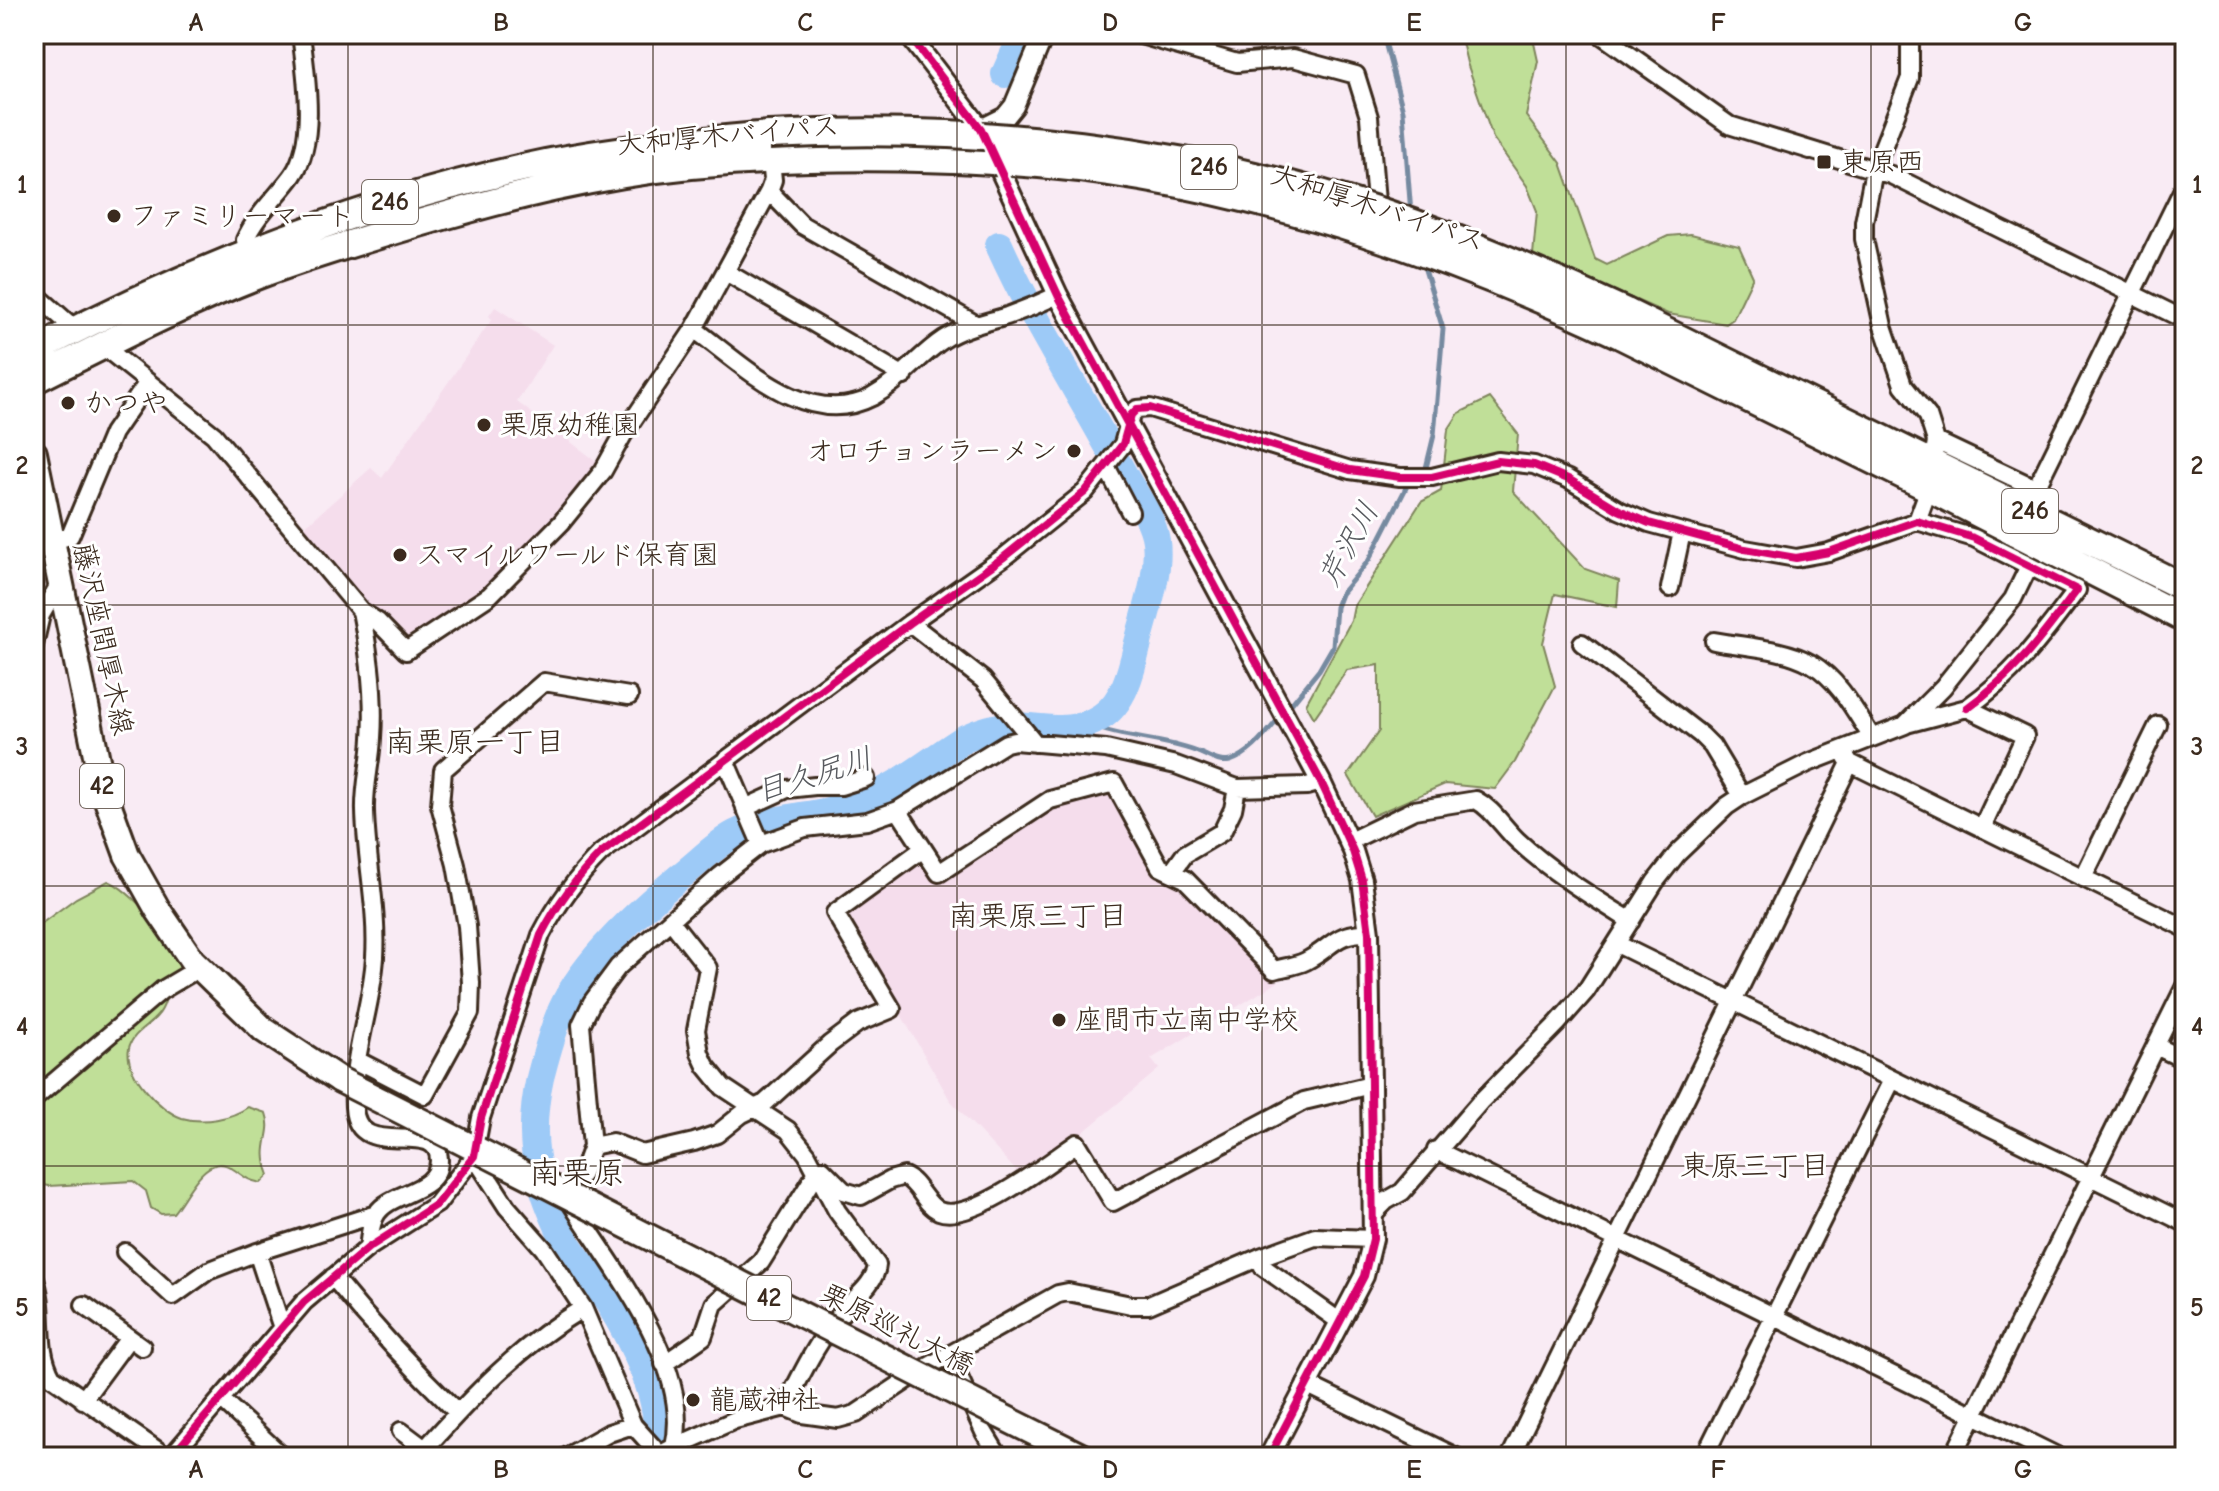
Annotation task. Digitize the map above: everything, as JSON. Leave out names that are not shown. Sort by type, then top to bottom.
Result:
[{"type":"highway","name":"大和厚木バイパス","points":[[34,351],[248,251],[379,205],[533,166],[689,142],[774,151],[1019,162],[1150,179],[1320,219],[1447,260],[1623,324],[1933,464],[2185,588]]},
{"type":"highway","name":"大和厚木バイパス","points":[[34,380],[259,275],[373,237],[477,206],[613,176],[774,151]]},
{"type":"highway","name":"大和厚木バイパス","points":[[1933,464],[2185,619]]},
{"type":"main road","name":"藤沢座間厚木線","points":[[34,453],[103,789],[120,841],[158,910],[199,968],[264,1030],[340,1080]]},
{"type":"main road","name":"栗原巡礼大橋","points":[[340,1080],[1083,1457]]},
{"type":"street","points":[[248,251],[245,240],[250,229],[294,173],[304,150],[308,129],[301,34]]},
{"type":"street","points":[[981,129],[1005,117],[1014,106],[1044,34]]},
{"type":"street","points":[[1137,34],[1245,65],[1293,58],[1356,75],[1369,117],[1376,202]]},
{"type":"street","points":[[1600,34],[1729,125],[1891,175],[2185,320]]},
{"type":"street","points":[[1910,34],[1910,78],[1874,170],[1864,230],[1876,295],[1903,385],[1928,416],[1933,464],[1917,521]]},
{"type":"street","points":[[916,37],[981,129],[1052,298],[1321,782],[1350,841],[1362,880],[1369,933],[1373,1239],[1364,1276],[1269,1457]]},
{"type":"street","points":[[103,346],[214,435],[361,611],[378,622],[406,651],[489,596],[561,523],[603,471],[623,435],[694,329],[726,272],[769,191],[773,180],[774,151]]},
{"type":"street","points":[[1933,464],[2037,486],[2185,185]]},
{"type":"street","points":[[769,191],[802,225],[977,325]]},
{"type":"street","points":[[726,272],[904,376]]},
{"type":"street","points":[[34,293],[76,330]]},
{"type":"street","points":[[694,329],[774,387],[812,405],[839,407],[870,398],[904,376],[941,341],[1052,298]]},
{"type":"street","points":[[52,541],[70,536],[113,433],[148,382]]},
{"type":"street","points":[[34,1277],[39,1296],[41,1341],[47,1369],[52,1377],[169,1457],[222,1400],[304,1302],[368,1248],[437,1204],[474,1156],[481,1118],[541,935],[579,875],[601,853],[910,623],[1004,557],[1085,492],[1126,435],[1131,415],[1137,409],[1150,408],[1350,470],[1432,477],[1498,461],[1534,465],[1568,479],[1619,510],[1682,532],[1745,549],[1796,558],[1829,552],[1917,521],[1974,538],[2077,590],[2025,659],[1997,687],[1967,708],[1871,736],[1845,756],[1742,796],[1727,806],[1663,871],[1586,991],[1436,1150],[1402,1192],[1374,1213]]},
{"type":"street","points":[[1107,465],[1130,512]]},
{"type":"street","points":[[1670,588],[1682,532]]},
{"type":"street","points":[[1905,725],[1943,687],[2013,599],[2029,566]]},
{"type":"street","points":[[34,645],[41,615],[60,583]]},
{"type":"street","points":[[125,1252],[173,1296],[208,1271],[376,1214],[394,1199],[429,1182],[439,1163],[437,1150],[430,1142],[421,1139],[377,1139],[359,1125],[354,1109],[358,1044],[372,986],[375,953],[365,808],[373,735],[368,647],[361,611]]},
{"type":"street","points":[[910,623],[983,680],[1032,739]]},
{"type":"street","points":[[1714,641],[1794,656],[1814,665],[1845,695],[1871,736]]},
{"type":"street","points":[[1582,643],[1701,735],[1712,746],[1742,796]]},
{"type":"street","points":[[357,1060],[425,1095],[470,1013],[467,926],[456,865],[440,805],[443,770],[544,682],[629,696]]},
{"type":"street","points":[[1967,708],[2025,736],[1982,828]]},
{"type":"street","points":[[2083,878],[2158,725]]},
{"type":"street","points":[[663,1453],[679,1428],[675,1392],[634,1299],[566,1195],[582,1174],[592,1146],[581,1025],[592,1002],[618,967],[760,842],[805,828],[867,821],[898,810],[1006,743],[1032,739],[1106,749],[1162,761],[1237,788],[1307,786],[1321,782]]},
{"type":"street","points":[[1845,756],[1982,828],[2185,928]]},
{"type":"street","points":[[1510,1457],[1734,1002],[1845,756]]},
{"type":"street","points":[[725,760],[760,842]]},
{"type":"street","points":[[746,809],[787,789],[841,786],[866,778]]},
{"type":"street","points":[[898,810],[939,873],[1050,800],[1114,783],[1160,867],[1185,879],[1274,970],[1303,963],[1338,938],[1351,933],[1369,933]]},
{"type":"street","points":[[1172,872],[1185,854],[1222,832],[1233,809],[1237,788]]},
{"type":"street","points":[[1350,841],[1414,810],[1476,800],[1565,880],[1631,921]]},
{"type":"street","points":[[592,1146],[612,1142],[642,1154],[717,1134],[742,1114],[765,1103],[858,1023],[892,1009],[835,913],[923,849]]},
{"type":"street","points":[[671,921],[708,968],[696,1030],[700,1053],[714,1078],[788,1130],[807,1154],[837,1211],[874,1259],[876,1271],[812,1353],[785,1407]]},
{"type":"street","points":[[1617,944],[2185,1223]]},
{"type":"street","points":[[34,1099],[162,990],[199,968]]},
{"type":"street","points":[[1953,1457],[2185,986]]},
{"type":"street","points":[[2156,1046],[2185,1060]]},
{"type":"street","points":[[1704,1457],[1892,1080]]},
{"type":"street","points":[[664,1364],[703,1337],[714,1304],[761,1262],[817,1172],[822,1169],[844,1191],[861,1196],[904,1176],[933,1206],[950,1212],[991,1200],[1077,1143],[1113,1202],[1304,1101],[1371,1085]]},
{"type":"street","points":[[1436,1150],[2059,1457]]},
{"type":"street","points":[[474,1156],[507,1207],[544,1249],[583,1308],[636,1429],[663,1453]]},
{"type":"street","points":[[394,1199],[402,1226]]},
{"type":"street","points":[[368,1248],[376,1214]]},
{"type":"street","points":[[663,1453],[735,1420],[785,1407],[802,1414],[838,1419],[856,1414],[949,1355],[1058,1294],[1068,1292],[1131,1305],[1149,1305],[1315,1237],[1373,1239]]},
{"type":"street","points":[[257,1252],[282,1328]]},
{"type":"street","points":[[1260,1257],[1263,1267],[1339,1321]]},
{"type":"street","points":[[333,1277],[406,1361],[457,1412]]},
{"type":"street","points":[[83,1400],[136,1342],[84,1305]]},
{"type":"street","points":[[401,1431],[430,1453],[457,1412],[523,1350],[554,1325],[583,1308]]},
{"type":"street","points":[[949,1355],[984,1432],[999,1457]]},
{"type":"street","points":[[1306,1384],[1456,1457]]},
{"type":"street","points":[[222,1400],[283,1457]]},
{"type":"street","points":[[566,1457],[609,1433],[636,1429]]},
{"type":"shaded area","name":"栗原幼稚園","points":[[495,307],[553,345],[517,402],[599,463],[559,516],[485,593],[408,642],[352,592],[301,530],[371,468],[382,478],[492,319],[489,316]]},
{"type":"shaded area","name":"座間市立南中学校","points":[[1105,791],[1112,794],[1182,883],[1278,982],[1151,1059],[1159,1069],[1081,1134],[1021,1176],[950,1100],[847,920],[847,913],[917,862],[926,864],[937,879],[1052,805]]},
{"type":"green space","points":[[1460,34],[1532,34],[1538,61],[1526,116],[1561,163],[1595,259],[1607,265],[1668,236],[1691,234],[1739,246],[1753,277],[1733,319],[1726,324],[1668,314],[1533,255],[1537,211],[1527,186],[1493,138]]},
{"type":"green space","points":[[1490,398],[1518,434],[1513,491],[1585,569],[1619,581],[1617,607],[1555,594],[1543,643],[1555,686],[1515,762],[1495,789],[1445,784],[1372,816],[1348,775],[1379,731],[1379,665],[1347,670],[1314,718],[1306,704],[1351,621],[1354,606],[1421,502],[1441,491],[1448,430],[1459,413]]},
{"type":"green space","points":[[108,881],[132,897],[157,924],[182,968],[160,1013],[131,1043],[129,1058],[132,1068],[154,1099],[182,1118],[216,1119],[248,1107],[266,1113],[265,1156],[269,1175],[261,1183],[223,1165],[214,1165],[198,1178],[173,1213],[161,1214],[151,1208],[146,1191],[133,1181],[39,1184],[34,1173],[34,1067],[37,1062],[34,1059],[34,929],[76,898]]},
{"type":"waterway","name":"目久尻川","points":[[1005,74],[1023,34]]},
{"type":"waterway","name":"芹沢川","points":[[1383,34],[1403,111],[1411,214]]},
{"type":"waterway","name":"目久尻川","points":[[647,1457],[657,1429],[645,1373],[617,1317],[564,1238],[544,1192],[536,1156],[534,1119],[540,1078],[555,1026],[572,991],[584,972],[632,919],[728,838],[764,823],[857,803],[899,782],[965,738],[982,731],[1012,726],[1068,729],[1090,723],[1116,703],[1133,663],[1154,580],[1157,554],[1154,532],[1143,507],[1028,304],[999,245]]},
{"type":"waterway","name":"芹沢川","points":[[1419,473],[1426,468],[1434,435],[1443,329],[1423,263]]},
{"type":"waterway","name":"芹沢川","points":[[1288,708],[1319,670],[1333,646],[1336,607],[1341,594],[1369,560],[1409,482]]},
{"type":"waterway","name":"芹沢川","points":[[1087,724],[1182,747],[1226,762],[1252,748],[1281,716]]},
{"type":"cycle path","points":[[908,34],[981,129],[1058,295],[1321,782],[1353,851],[1362,880],[1369,933],[1373,1239],[1364,1276],[1269,1457]]},
{"type":"cycle path","points":[[171,1457],[304,1302],[368,1248],[437,1204],[474,1156],[481,1118],[541,935],[568,892],[592,862],[910,623],[1004,557],[1085,492],[1123,444],[1131,415],[1137,409],[1150,408],[1350,470],[1400,477],[1432,477],[1498,461],[1534,465],[1568,479],[1619,510],[1649,523],[1745,549],[1796,558],[1829,552],[1917,521],[1974,538],[2077,590],[2014,668],[1967,708]]},
{"type":"place","name":"東原西","points":[[1824,162]]},
{"type":"place","name":"ファミリーマート","points":[[114,216]]},
{"type":"place","name":"かつや","points":[[68,403]]},
{"type":"place","name":"栗原幼稚園","points":[[484,425]]},
{"type":"place","name":"オロチョンラーメン","points":[[1074,451]]},
{"type":"place","name":"スマイルワールド保育園","points":[[400,555]]},
{"type":"place","name":"座間市立南中学校","points":[[1059,1020]]},
{"type":"place","name":"龍蔵神社","points":[[693,1400]]},
{"type":"district","name":"南栗原一丁目","points":[[475,742]]},
{"type":"district","name":"南栗原三丁目","points":[[1038,916]]},
{"type":"district","name":"東原三丁目","points":[[1755,1166]]},
{"type":"district","name":"南栗原","points":[[577,1172]]}]
